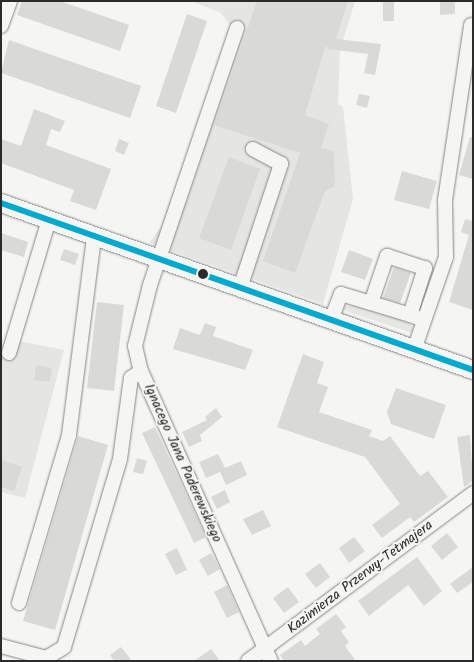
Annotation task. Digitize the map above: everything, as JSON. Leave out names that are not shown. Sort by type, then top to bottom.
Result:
[{"type":"main road","points":[[1,203],[473,370]]},
{"type":"street","points":[[1,26],[10,1]]},
{"type":"street","points":[[414,350],[446,257],[445,200],[471,24]]},
{"type":"street","name":"Ignacego Jana Paderewskiego","points":[[237,28],[159,260],[136,339],[136,358],[271,661]]},
{"type":"street","points":[[240,288],[281,164],[254,148]]},
{"type":"street","points":[[9,353],[14,327],[49,220]]},
{"type":"street","points":[[19,603],[69,435],[94,237]]},
{"type":"street","points":[[372,303],[387,256],[425,268],[410,315]]},
{"type":"street","points":[[331,320],[341,294],[424,320]]},
{"type":"street","points":[[1,646],[46,658],[64,647],[120,460],[131,378],[141,371]]},
{"type":"street","name":"Kazimierza Przerwy-Tetmajera","points":[[248,661],[473,493]]},
{"type":"shaded area","points":[[190,1],[355,1],[340,50],[338,104],[343,107],[353,199],[323,304],[149,243],[162,225],[231,26],[220,12]]},
{"type":"shaded area","points":[[344,306],[355,306],[406,320],[413,327],[412,333],[340,309]]},
{"type":"shaded area","points":[[9,339],[64,350],[25,498],[1,492],[1,361]]},
{"type":"building","points":[[22,1],[60,1],[129,25],[120,51],[17,15]]},
{"type":"building","points":[[257,1],[348,1],[336,39],[381,44],[375,75],[364,73],[368,54],[328,49],[326,44],[305,115],[329,124],[321,148],[334,151],[335,186],[325,191],[295,273],[263,261],[300,153],[214,125]]},
{"type":"building","points":[[383,1],[394,1],[394,21],[383,21]]},
{"type":"building","points":[[440,2],[455,2],[455,14],[440,15]]},
{"type":"building","points":[[187,14],[207,21],[176,113],[156,106]]},
{"type":"building","points":[[9,40],[141,86],[130,118],[1,73]]},
{"type":"building","points":[[359,94],[370,96],[367,108],[356,105]]},
{"type":"building","points":[[34,109],[65,121],[60,132],[51,129],[46,145],[111,169],[96,210],[70,201],[74,190],[1,163],[1,139],[21,146]]},
{"type":"building","points":[[470,137],[473,137],[473,179],[459,175]]},
{"type":"building","points":[[119,139],[129,143],[124,155],[115,151]]},
{"type":"building","points":[[229,157],[260,169],[231,250],[199,238]]},
{"type":"building","points":[[402,171],[437,181],[429,209],[394,200]]},
{"type":"building","points":[[465,219],[473,221],[473,310],[449,302],[469,235],[461,232]]},
{"type":"building","points":[[1,233],[28,242],[24,257],[1,250]]},
{"type":"building","points":[[64,249],[79,254],[75,265],[60,260]]},
{"type":"building","points":[[349,250],[373,259],[365,280],[341,272]]},
{"type":"building","points":[[394,267],[411,273],[400,303],[383,298]]},
{"type":"building","points":[[97,302],[124,305],[114,391],[87,388]]},
{"type":"building","points":[[205,323],[216,327],[213,336],[253,350],[245,370],[173,349],[180,328],[200,335]]},
{"type":"building","points":[[303,354],[324,362],[317,383],[328,387],[319,412],[372,430],[369,436],[383,441],[390,436],[420,476],[428,471],[448,497],[414,522],[410,517],[382,538],[372,525],[400,504],[365,457],[277,427]]},
{"type":"building","points":[[36,365],[52,368],[50,382],[34,380]]},
{"type":"building","points":[[396,388],[446,405],[434,439],[391,424],[387,412]]},
{"type":"building","points":[[216,408],[222,417],[200,435],[202,441],[189,447],[182,432],[207,420],[205,417]]},
{"type":"building","points":[[155,427],[206,537],[194,543],[142,433]]},
{"type":"building","points":[[470,435],[473,481],[464,487],[457,437]]},
{"type":"building","points":[[78,436],[108,445],[55,630],[23,621]]},
{"type":"building","points":[[218,454],[225,468],[241,461],[247,475],[226,485],[220,472],[206,478],[199,462]]},
{"type":"building","points":[[137,458],[147,461],[143,474],[133,472]]},
{"type":"building","points":[[1,460],[22,467],[14,491],[1,487]]},
{"type":"building","points":[[225,490],[230,502],[217,509],[211,497]]},
{"type":"building","points":[[263,510],[271,526],[252,535],[243,519]]},
{"type":"building","points":[[447,533],[458,547],[442,560],[431,546]]},
{"type":"building","points":[[354,537],[365,551],[349,563],[339,548]]},
{"type":"building","points":[[177,548],[187,570],[176,575],[165,554]]},
{"type":"building","points":[[211,553],[220,569],[208,576],[199,560]]},
{"type":"building","points":[[417,557],[442,591],[424,606],[408,585],[369,616],[358,601]]},
{"type":"building","points":[[320,563],[330,577],[316,588],[305,574]]},
{"type":"building","points":[[473,567],[473,582],[457,593],[450,584]]},
{"type":"building","points":[[227,585],[239,612],[227,618],[214,592]]},
{"type":"building","points":[[288,587],[299,602],[284,613],[273,598]]},
{"type":"building","points":[[336,614],[346,627],[341,631],[349,642],[345,646],[356,661],[284,661],[280,655],[301,640],[305,646],[320,634],[316,629]]},
{"type":"building","points":[[121,647],[132,661],[114,661],[110,655]]},
{"type":"building","points":[[211,649],[220,661],[194,661]]},
{"type":"transit line","points":[[1,203],[473,370]]}]
